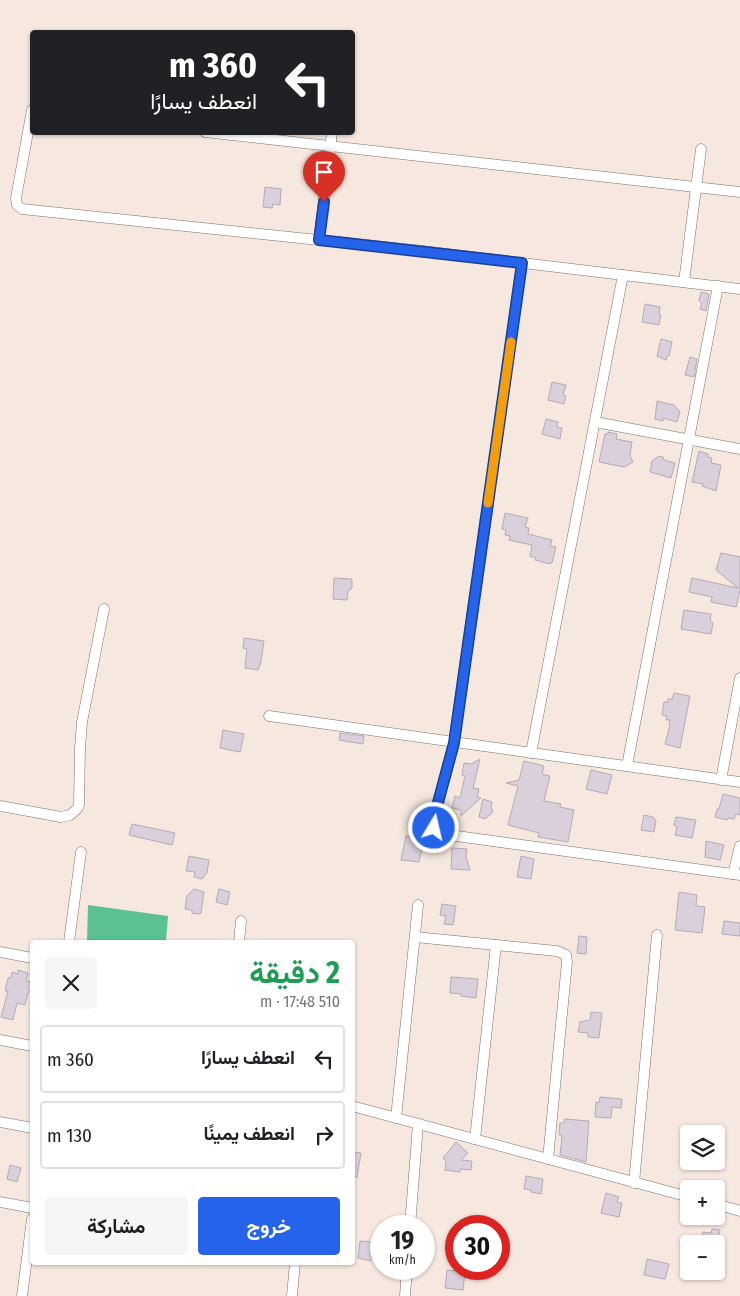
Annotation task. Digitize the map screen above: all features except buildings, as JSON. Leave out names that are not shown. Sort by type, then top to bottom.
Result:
[{"type":"street","points":[[30,124],[16,198],[17,205],[22,209],[319,240],[740,289]]},
{"type":"street","points":[[232,135],[740,192]]},
{"type":"street","points":[[319,240],[332,135]]},
{"type":"street","points":[[684,282],[701,148]]},
{"type":"street","points":[[522,263],[454,743],[433,821],[434,828],[439,833],[737,875],[740,846]]},
{"type":"street","points":[[531,753],[623,275]]},
{"type":"street","points":[[626,766],[718,286]]},
{"type":"street","points":[[595,422],[740,449]]},
{"type":"street","points":[[0,806],[61,817],[70,815],[77,809],[80,800],[79,762],[82,722],[104,609]]},
{"type":"street","points":[[721,780],[740,678]]},
{"type":"street","points":[[268,716],[740,782]]},
{"type":"street","points":[[69,940],[81,852]]},
{"type":"street","points":[[396,1118],[418,905]]},
{"type":"street","points":[[239,940],[241,921]]},
{"type":"street","points":[[634,1183],[657,935]]},
{"type":"street","points":[[414,937],[561,951],[566,955],[548,1159]]},
{"type":"street","points":[[475,1139],[496,945]]},
{"type":"street","points":[[0,952],[30,958]]},
{"type":"street","points":[[0,1040],[30,1046]]},
{"type":"street","points":[[355,1107],[680,1195]]},
{"type":"street","points":[[0,1122],[30,1128]]},
{"type":"street","points":[[411,1215],[418,1124]]},
{"type":"street","points":[[0,1202],[30,1208]]},
{"type":"street","points":[[725,1207],[740,1211]]},
{"type":"street","points":[[22,1296],[30,1234]]},
{"type":"street","points":[[292,1296],[295,1265]]},
{"type":"street","points":[[404,1296],[406,1280]]},
{"type":"green space","points":[[88,905],[168,916],[166,940],[87,940]]},
{"type":"slow traffic","points":[[488,503],[511,342]]},
{"type":"route","points":[[324,202],[319,240],[522,263],[454,743],[433,821],[434,828]]}]
